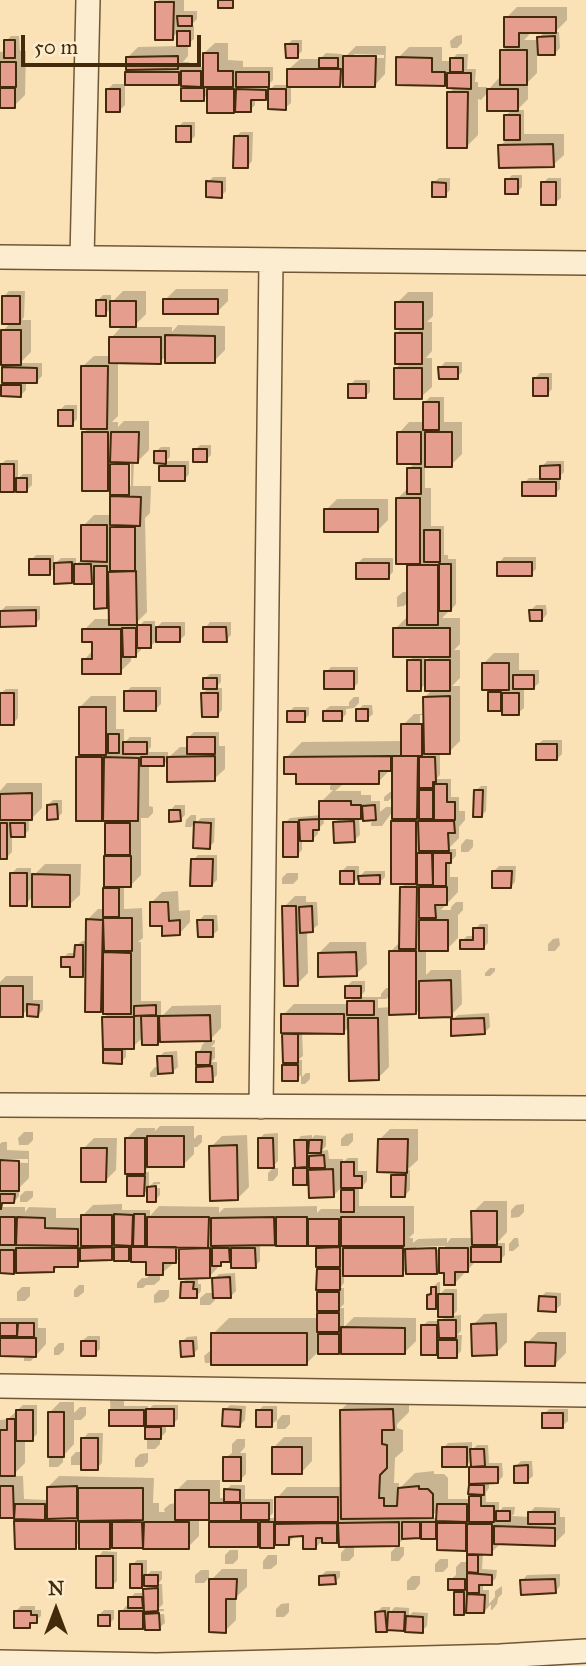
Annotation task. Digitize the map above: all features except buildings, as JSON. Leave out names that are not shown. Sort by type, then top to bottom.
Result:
[{"type":"street","points":[[82,258],[88,0]]},
{"type":"street","points":[[0,257],[586,263]]},
{"type":"street","points":[[261,1107],[271,260]]},
{"type":"street","points":[[0,1104],[586,1108]]},
{"type":"street","points":[[0,1386],[586,1395]]},
{"type":"street","points":[[0,1662],[157,1666],[493,1661],[586,1651]]}]
